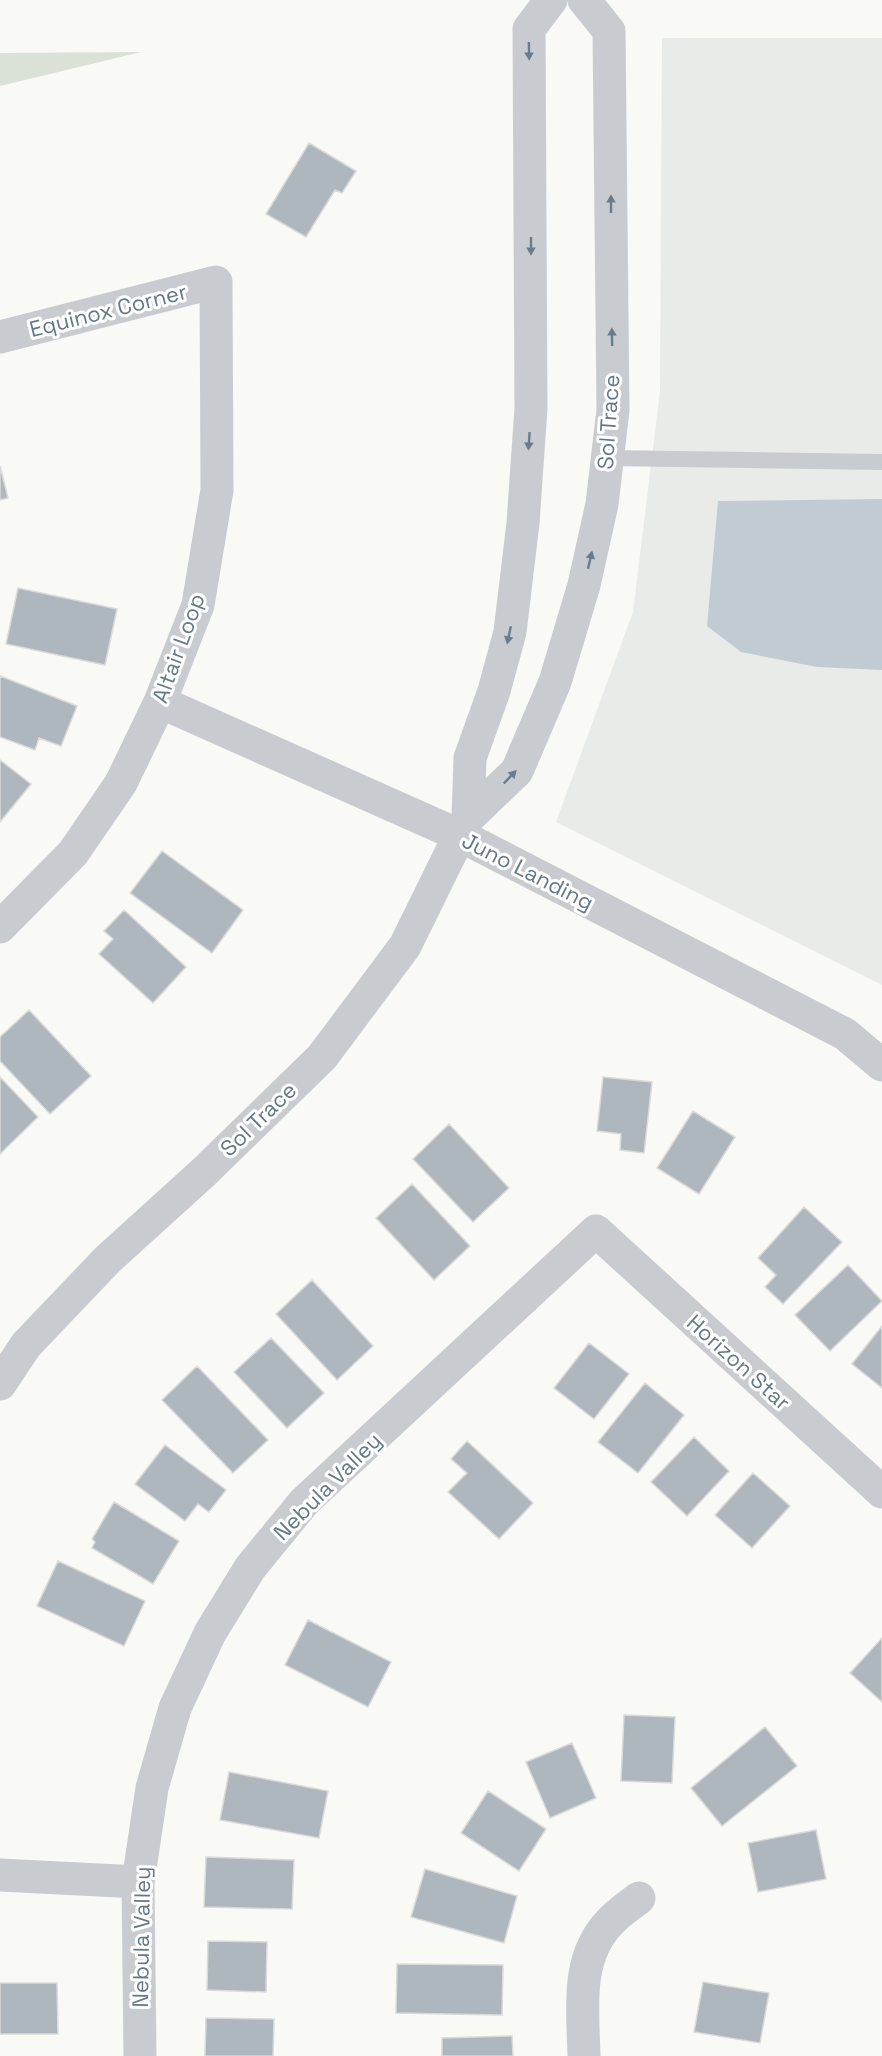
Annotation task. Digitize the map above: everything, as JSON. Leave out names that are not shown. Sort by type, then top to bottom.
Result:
[{"type":"street","name":"Sol Trace","points":[[465,827],[470,758],[494,691],[510,632],[523,523],[531,408],[529,29],[551,0]]},
{"type":"street","name":"Sol Trace","points":[[0,1384],[26,1345],[107,1260],[204,1172],[322,1057],[405,946],[465,827],[517,771],[555,682],[584,585],[602,504],[612,410],[609,31],[584,0]]},
{"type":"street","name":"Equinox Corner","points":[[0,337],[216,282]]},
{"type":"street","name":"Altair Loop","points":[[0,927],[74,853],[121,783],[160,702],[198,605],[217,490],[216,282]]},
{"type":"street","name":"Juno Landing","points":[[160,702],[465,827],[836,1029],[882,1065]]},
{"type":"street","name":"Horizon Star","points":[[596,1231],[882,1492]]},
{"type":"street","name":"Nebula Valley","points":[[140,2056],[138,1882],[152,1788],[175,1708],[210,1633],[250,1568],[304,1502],[596,1231]]},
{"type":"street","points":[[0,1875],[138,1882]]},
{"type":"street","points":[[584,2056],[583,1980],[590,1952],[609,1922],[639,1898]]},
{"type":"lane","points":[[607,458],[882,462]]},
{"type":"shaded area","points":[[662,38],[882,38],[882,985],[556,822],[633,612],[660,391]]},
{"type":"shaded area","points":[[141,52],[0,86],[0,53]]},
{"type":"shaded area","points":[[882,499],[882,670],[817,667],[741,652],[707,626],[718,501]]},
{"type":"building","points":[[309,143],[356,171],[342,193],[335,190],[306,237],[266,214]]},
{"type":"building","points":[[0,466],[8,498],[0,500]]},
{"type":"building","points":[[18,588],[117,609],[105,665],[6,644]]},
{"type":"building","points":[[0,676],[77,706],[61,746],[39,738],[35,750],[0,737]]},
{"type":"building","points":[[0,760],[31,784],[0,822]]},
{"type":"building","points":[[162,851],[243,910],[212,953],[130,893]]},
{"type":"building","points":[[124,910],[186,967],[153,1003],[99,954],[113,939],[104,931]]},
{"type":"building","points":[[29,1010],[91,1076],[50,1114],[0,1061],[0,1037]]},
{"type":"building","points":[[0,1077],[38,1117],[0,1154]]},
{"type":"building","points":[[603,1077],[652,1082],[644,1153],[620,1150],[621,1134],[597,1131]]},
{"type":"building","points":[[693,1111],[735,1137],[699,1194],[657,1168]]},
{"type":"building","points":[[449,1124],[509,1188],[473,1222],[413,1159]]},
{"type":"building","points":[[412,1184],[470,1246],[434,1280],[376,1218]]},
{"type":"building","points":[[804,1207],[842,1242],[783,1304],[765,1287],[776,1275],[758,1258]]},
{"type":"building","points":[[848,1265],[882,1301],[830,1351],[795,1315]]},
{"type":"building","points":[[312,1280],[373,1346],[337,1380],[276,1314]]},
{"type":"building","points":[[882,1326],[882,1388],[852,1364]]},
{"type":"building","points":[[271,1338],[324,1393],[287,1428],[234,1372]]},
{"type":"building","points":[[589,1343],[629,1374],[594,1419],[554,1388]]},
{"type":"building","points":[[197,1366],[268,1440],[233,1473],[162,1400]]},
{"type":"building","points":[[645,1383],[684,1415],[638,1473],[598,1442]]},
{"type":"building","points":[[694,1437],[729,1471],[687,1516],[651,1482]]},
{"type":"building","points":[[467,1441],[533,1503],[499,1539],[448,1492],[467,1473],[451,1459]]},
{"type":"building","points":[[165,1445],[226,1490],[209,1512],[198,1504],[185,1521],[135,1484]]},
{"type":"building","points":[[753,1473],[790,1506],[752,1548],[715,1515]]},
{"type":"building","points":[[114,1502],[179,1541],[153,1584],[92,1548],[95,1542],[92,1539]]},
{"type":"building","points":[[58,1561],[145,1601],[124,1646],[37,1606]]},
{"type":"building","points":[[308,1620],[391,1662],[368,1707],[285,1665]]},
{"type":"building","points":[[882,1638],[882,1702],[850,1673]]},
{"type":"building","points":[[624,1715],[675,1717],[672,1783],[621,1781]]},
{"type":"building","points":[[765,1727],[797,1766],[722,1826],[691,1788]]},
{"type":"building","points":[[572,1743],[596,1798],[550,1818],[526,1762]]},
{"type":"building","points":[[229,1772],[328,1791],[319,1838],[220,1820]]},
{"type":"building","points":[[488,1791],[546,1829],[519,1871],[461,1833]]},
{"type":"building","points":[[816,1830],[826,1879],[758,1892],[748,1843]]},
{"type":"building","points":[[206,1857],[294,1860],[292,1909],[204,1907]]},
{"type":"building","points":[[425,1869],[517,1896],[504,1943],[411,1917]]},
{"type":"building","points":[[208,1941],[267,1942],[266,1992],[207,1990]]},
{"type":"building","points":[[397,1964],[503,1965],[502,2015],[396,2013]]},
{"type":"building","points":[[703,1982],[769,1993],[760,2043],[694,2032]]},
{"type":"building","points":[[0,1983],[57,1983],[58,2034],[0,2034]]},
{"type":"building","points":[[206,2018],[274,2019],[273,2056],[205,2056]]},
{"type":"building","points":[[512,2036],[513,2056],[442,2056],[442,2038]]}]
